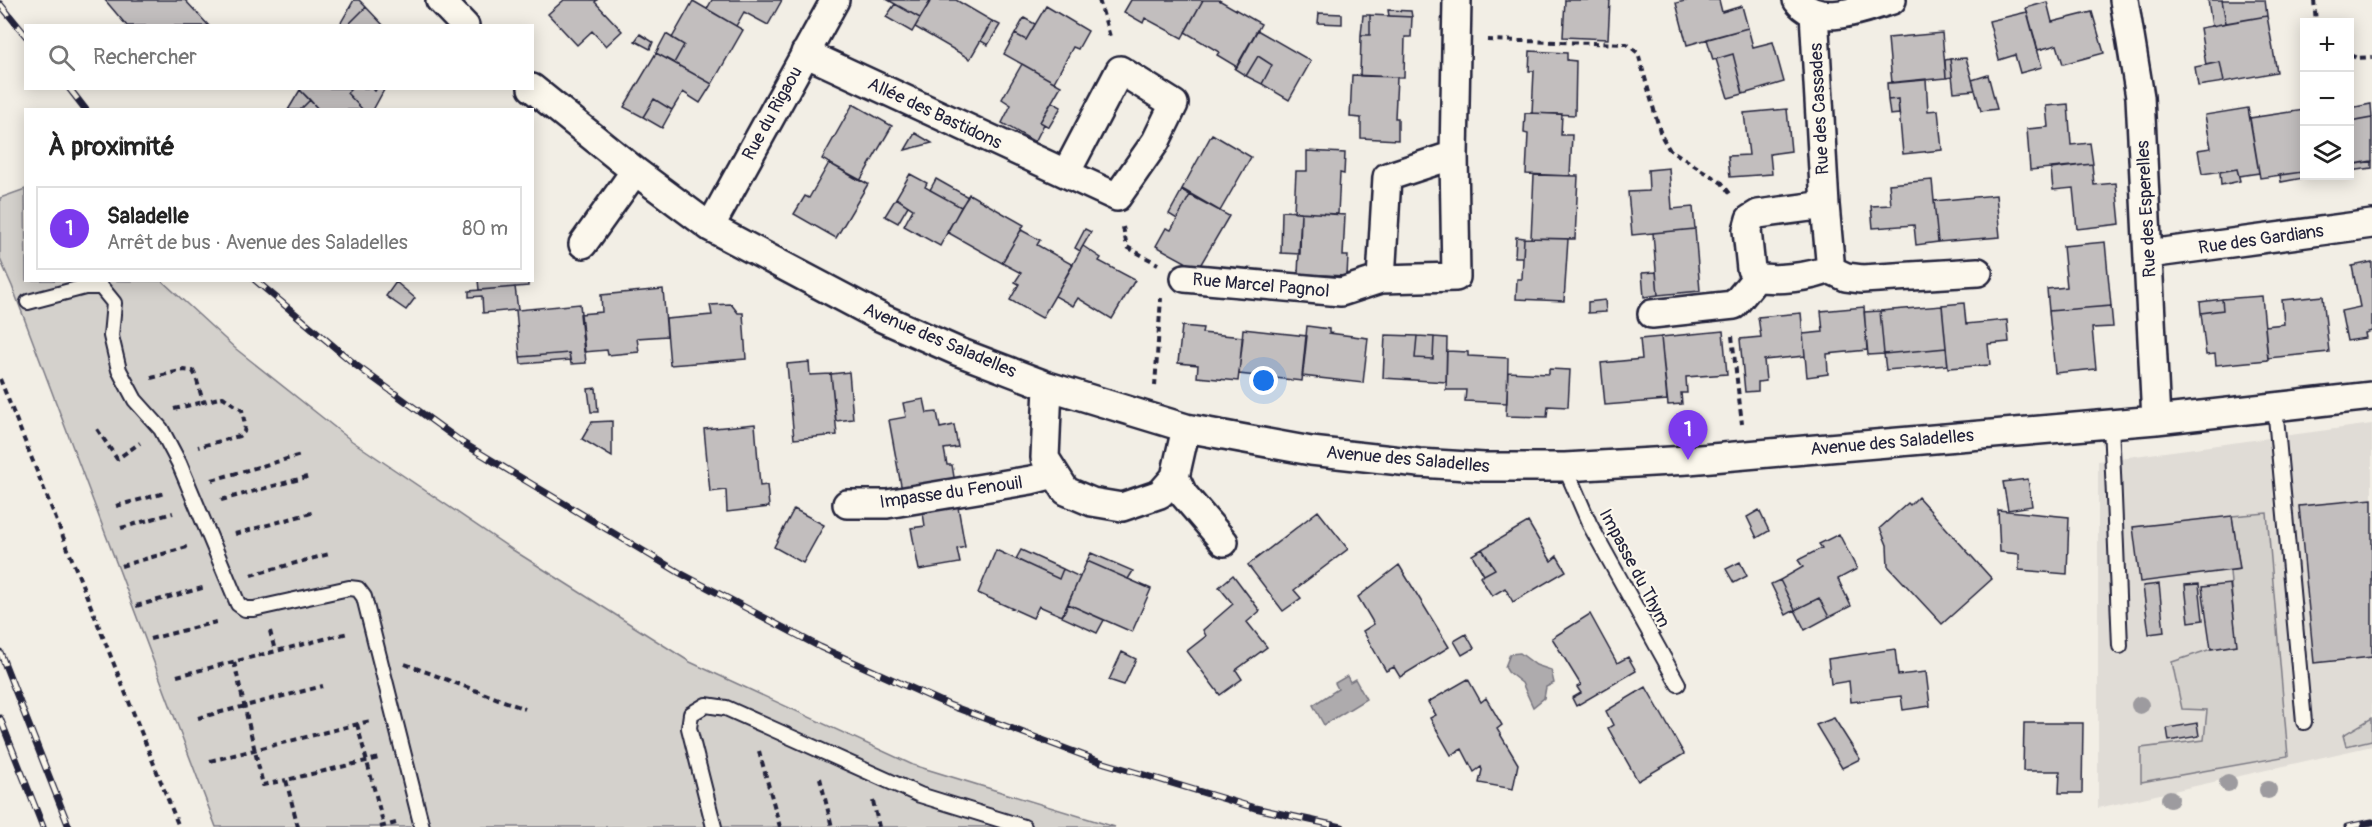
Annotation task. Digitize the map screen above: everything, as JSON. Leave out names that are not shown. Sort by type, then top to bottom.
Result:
[{"type":"street","points":[[440,0],[463,24]]},
{"type":"street","name":"Rue du Rigaou","points":[[710,227],[835,0]]},
{"type":"street","name":"Rue Marcel Pagnol","points":[[1174,272],[1341,292],[1381,279],[1456,277],[1454,155],[1457,0]]},
{"type":"street","points":[[1805,7],[1828,15],[1892,0]]},
{"type":"street","name":"Rue des Esperelles","points":[[2124,0],[2140,97],[2156,420]]},
{"type":"street","name":"Rue des Cassades","points":[[1805,7],[1825,205],[1829,269]]},
{"type":"street","name":"Allée des Bastidons","points":[[805,53],[1117,196]]},
{"type":"street","points":[[1066,173],[1120,70],[1174,104],[1156,141],[1117,196]]},
{"type":"street","name":"Avenue des Saladelles","points":[[534,90],[635,171],[710,227],[882,318],[959,352],[1048,386],[1186,428],[1311,451],[1419,463],[1485,467],[1565,467],[1746,455],[2156,420],[2372,396]]},
{"type":"street","points":[[1381,279],[1387,177],[1454,155]]},
{"type":"street","points":[[583,244],[635,171]]},
{"type":"street","points":[[1825,205],[1758,214],[1750,219],[1747,230],[1751,269],[1757,278],[1767,280],[1820,274],[1829,269],[1846,277],[1862,279],[1978,272]]},
{"type":"street","name":"Rue des Gardians","points":[[2149,254],[2372,224]]},
{"type":"street","points":[[1652,314],[1734,305],[1757,278]]},
{"type":"street","points":[[1048,386],[1045,458],[1066,491],[1092,502],[1122,507],[1160,494],[1175,477],[1186,428]]},
{"type":"street","name":"Impasse du Fenouil","points":[[847,504],[887,504],[1055,474]]},
{"type":"street","points":[[1175,477],[1183,494],[1224,542]]},
{"type":"lane","points":[[28,302],[85,287],[101,287],[114,303],[111,336],[119,370],[135,400],[161,429],[174,453],[238,604],[245,609],[254,609],[349,588],[358,589],[364,597],[372,626],[422,827]]},
{"type":"lane","points":[[2275,406],[2304,722]]},
{"type":"lane","points":[[2111,423],[2120,646]]},
{"type":"lane","name":"Impasse du Thym","points":[[1565,467],[1590,525],[1678,684]]},
{"type":"lane","points":[[714,827],[689,728],[691,714],[706,705],[726,708],[920,795],[1024,827]]},
{"type":"path","points":[[1100,0],[1120,70]]},
{"type":"path","points":[[2314,0],[2316,18]]},
{"type":"path","points":[[1456,40],[1627,44],[1638,53],[1661,135],[1669,149],[1722,183],[1750,219]]},
{"type":"path","points":[[2354,57],[2372,57]]},
{"type":"path","points":[[1117,196],[1127,248],[1174,272],[1153,418]]},
{"type":"path","points":[[1734,305],[1731,323],[1746,455]]},
{"type":"path","points":[[126,384],[184,370],[193,371],[203,402],[224,397],[242,410],[245,425],[244,432],[239,436],[174,453]]},
{"type":"path","points":[[0,379],[179,827]]},
{"type":"path","points":[[97,429],[117,459],[161,429]]},
{"type":"path","points":[[150,639],[232,617],[245,609]]},
{"type":"path","points":[[177,676],[372,626]]},
{"type":"path","points":[[234,662],[263,786],[403,752]]},
{"type":"path","points":[[383,670],[406,664],[525,709]]},
{"type":"path","points":[[198,718],[323,686]]},
{"type":"path","points":[[210,761],[394,715]]},
{"type":"path","points":[[751,719],[780,827]]},
{"type":"path","points":[[357,724],[384,826]]},
{"type":"path","points":[[812,746],[832,827]]},
{"type":"path","points":[[286,780],[298,827]]},
{"type":"shaded area","points":[[24,189],[24,282],[163,282],[236,349],[352,441],[513,550],[690,662],[913,765],[1115,827],[216,827],[0,259],[0,198]]},
{"type":"shaded area","points":[[2372,424],[2372,746],[2098,808],[2098,461]]},
{"type":"shaded area","points":[[2267,513],[2288,756],[2141,782],[2141,748],[2204,740],[2207,710],[2182,709],[2172,662],[2211,649],[2236,645],[2230,571],[2240,569],[2232,516]]},
{"type":"shaded area","points":[[1520,653],[1536,665],[1551,670],[1554,683],[1546,687],[1544,698],[1533,707],[1522,683],[1505,667],[1510,654]]},
{"type":"shaded area","points":[[1347,676],[1350,682],[1355,679],[1366,699],[1324,725],[1313,705],[1338,689],[1335,683]]},
{"type":"shaded area","points":[[2372,718],[2372,740],[2346,746],[2343,735]]},
{"type":"building","points":[[105,0],[185,0],[207,24],[125,24]]},
{"type":"building","points":[[354,0],[359,0],[366,7],[349,24],[340,24]]},
{"type":"building","points":[[564,0],[597,0],[595,2],[622,31],[606,46],[592,31],[577,45],[548,14]]},
{"type":"building","points":[[712,0],[782,0],[768,25],[744,12],[736,26],[707,9]]},
{"type":"building","points":[[888,0],[931,0],[920,18]]},
{"type":"building","points":[[931,0],[956,0],[992,21],[970,59],[915,27]]},
{"type":"building","points":[[1131,0],[1203,0],[1182,38],[1145,18],[1143,23],[1124,12]]},
{"type":"building","points":[[1203,0],[1219,0],[1261,24],[1237,67],[1217,55],[1219,52],[1185,32]]},
{"type":"building","points":[[1565,0],[1610,0],[1608,39],[1563,37]]},
{"type":"building","points":[[1689,0],[1719,0],[1722,12],[1742,6],[1748,28],[1687,45],[1676,3]]},
{"type":"building","points":[[2208,0],[2222,0],[2226,23],[2212,26]]},
{"type":"building","points":[[2222,0],[2265,0],[2267,16],[2226,23]]},
{"type":"building","points":[[693,1],[743,30],[712,84],[674,63],[684,45],[672,38]]},
{"type":"building","points":[[2047,2],[2052,22],[2092,12],[2104,53],[2063,64],[2057,45],[2038,50],[2026,8]]},
{"type":"building","points":[[895,4],[920,18],[912,32],[886,17]]},
{"type":"building","points":[[1046,6],[1088,31],[1078,49],[1073,47],[1054,82],[1004,54],[1015,34],[1026,40]]},
{"type":"building","points":[[366,7],[382,24],[349,24]]},
{"type":"building","points":[[1388,10],[1411,11],[1412,17],[1389,16]]},
{"type":"building","points":[[2027,12],[2042,67],[2020,73],[2015,55],[1999,60],[1989,21]]},
{"type":"building","points":[[1319,13],[1342,14],[1342,24],[1318,23]]},
{"type":"building","points":[[1363,15],[1370,15],[1370,35],[1361,35]]},
{"type":"building","points":[[1370,15],[1412,17],[1411,37],[1405,37],[1404,77],[1360,76],[1361,35],[1370,35]]},
{"type":"building","points":[[2267,16],[2277,72],[2224,82],[2220,62],[2206,65],[2200,28]]},
{"type":"building","points":[[1024,18],[1035,24],[1026,40],[1015,34]]},
{"type":"building","points":[[992,21],[1000,25],[988,45],[981,41]]},
{"type":"building","points":[[1748,28],[1753,47],[1773,42],[1784,82],[1743,94],[1733,54],[1713,60],[1707,39]]},
{"type":"building","points":[[1257,30],[1311,61],[1289,100],[1262,84],[1272,65],[1258,56],[1246,76],[1235,69]]},
{"type":"building","points":[[1942,33],[1946,78],[1892,83],[1888,38]]},
{"type":"building","points":[[640,34],[653,42],[650,49],[635,41]]},
{"type":"building","points":[[666,34],[684,45],[674,63],[656,53]]},
{"type":"building","points":[[1530,51],[1567,53],[1567,60],[1576,61],[1575,115],[1532,113],[1534,71],[1529,71]]},
{"type":"building","points":[[656,53],[712,84],[700,103],[683,92],[672,110],[654,99],[643,117],[624,107]]},
{"type":"building","points":[[1733,54],[1743,94],[1728,98],[1716,59]]},
{"type":"building","points":[[1258,56],[1272,65],[1262,84],[1246,76]]},
{"type":"building","points":[[1966,58],[1975,90],[1954,92],[1950,59]]},
{"type":"building","points":[[1950,59],[1952,77],[1946,78],[1945,60]]},
{"type":"building","points":[[2220,62],[2224,82],[2198,86],[2195,67]]},
{"type":"building","points":[[1022,64],[1061,86],[1040,122],[1044,124],[1035,142],[1002,123],[1011,105],[1002,99]]},
{"type":"building","points":[[1352,75],[1397,77],[1395,118],[1398,118],[1398,140],[1361,138],[1361,118],[1350,117]]},
{"type":"building","points":[[1988,75],[1997,109],[1981,111],[1972,80]]},
{"type":"building","points":[[1926,79],[1928,111],[1938,110],[1942,150],[1903,154],[1898,99],[1888,100],[1887,83]]},
{"type":"building","points":[[300,90],[350,90],[347,93],[361,108],[317,108]]},
{"type":"building","points":[[300,90],[310,100],[302,108],[289,108]]},
{"type":"building","points":[[350,90],[384,90],[374,108],[361,108],[347,93]]},
{"type":"building","points":[[654,99],[672,110],[662,128],[643,117]]},
{"type":"building","points":[[1898,99],[1899,114],[1890,115],[1888,100]]},
{"type":"building","points":[[310,100],[317,108],[302,108]]},
{"type":"building","points":[[1052,102],[1061,107],[1049,127],[1040,122]]},
{"type":"building","points":[[853,104],[892,126],[860,181],[822,159]]},
{"type":"building","points":[[2068,104],[2071,145],[2090,143],[2093,164],[2030,170],[2027,129],[2048,127],[2046,106]]},
{"type":"building","points":[[2371,104],[2372,118],[2354,121],[2354,107]]},
{"type":"building","points":[[2248,108],[2259,173],[2239,176],[2237,169],[2202,174],[2198,150],[2211,148],[2205,115]]},
{"type":"building","points":[[1787,109],[1791,151],[1770,154],[1772,174],[1730,177],[1728,156],[1749,155],[1744,113]]},
{"type":"building","points":[[2300,111],[2300,172],[2260,178],[2250,118]]},
{"type":"building","points":[[1525,113],[1562,114],[1561,135],[1572,135],[1570,176],[1526,174],[1528,134],[1524,133]]},
{"type":"building","points":[[2372,118],[2372,161],[2354,164],[2354,121]]},
{"type":"building","points":[[915,133],[932,143],[905,150]]},
{"type":"building","points":[[1212,134],[1251,157],[1220,211],[1182,189]]},
{"type":"building","points":[[1307,151],[1345,153],[1344,174],[1340,173],[1338,214],[1294,212],[1296,171],[1307,171]]},
{"type":"building","points":[[2372,161],[2372,168],[2354,170],[2354,164]]},
{"type":"building","points":[[829,163],[868,184],[836,238],[794,214],[805,196],[809,198]]},
{"type":"building","points":[[2092,164],[2094,185],[2116,183],[2120,224],[2077,229],[2073,188],[2053,190],[2051,169]]},
{"type":"building","points":[[1669,168],[1672,209],[1693,207],[1695,229],[1632,235],[1628,192],[1649,191],[1648,170]]},
{"type":"building","points":[[2237,169],[2240,181],[2221,185],[2220,172]]},
{"type":"building","points":[[2300,172],[2300,179],[2281,182],[2280,175]]},
{"type":"building","points":[[910,174],[927,183],[925,187],[961,207],[940,246],[904,226],[913,209],[896,198]]},
{"type":"building","points":[[1534,175],[1578,176],[1575,239],[1531,238]]},
{"type":"building","points":[[936,179],[968,197],[961,207],[930,190]]},
{"type":"building","points":[[1932,180],[1938,242],[1916,245],[1914,225],[1873,228],[1871,206],[1891,205],[1889,184]]},
{"type":"building","points":[[1182,190],[1190,195],[1177,219],[1169,214]]},
{"type":"building","points":[[969,194],[1024,225],[1002,263],[947,232]]},
{"type":"building","points":[[1190,195],[1229,216],[1198,269],[1156,246],[1166,228],[1171,230]]},
{"type":"building","points":[[1996,195],[2000,237],[1938,242],[1934,201]]},
{"type":"building","points":[[896,198],[908,206],[898,223],[885,216]]},
{"type":"building","points":[[1282,211],[1301,212],[1300,254],[1281,253]]},
{"type":"building","points":[[1301,212],[1345,215],[1343,256],[1348,256],[1347,276],[1298,274]]},
{"type":"building","points":[[1085,229],[1091,232],[1080,251],[1075,248]]},
{"type":"building","points":[[1695,229],[1700,291],[1658,295],[1653,233]]},
{"type":"building","points":[[1021,230],[1040,240],[1037,245],[1073,265],[1042,318],[1010,300],[1019,284],[1015,282],[1021,273],[1002,263]]},
{"type":"building","points":[[1516,237],[1524,238],[1523,257],[1515,257]]},
{"type":"building","points":[[1524,238],[1568,239],[1564,301],[1516,299],[1517,279],[1522,279]]},
{"type":"building","points":[[2105,242],[2111,306],[2049,311],[2047,289],[2067,287],[2063,246]]},
{"type":"building","points":[[1083,246],[1101,258],[1099,261],[1135,280],[1112,319],[1078,298],[1073,306],[1055,296]]},
{"type":"building","points":[[2372,262],[2372,331],[2365,333],[2366,338],[2347,341],[2341,311],[2360,307],[2352,266]]},
{"type":"building","points":[[1656,272],[1658,295],[1644,297],[1642,273]]},
{"type":"building","points":[[396,282],[415,298],[406,310],[386,296]]},
{"type":"building","points":[[478,282],[528,282],[528,286],[479,290]]},
{"type":"building","points":[[515,287],[518,310],[580,304],[586,363],[571,364],[569,353],[520,357],[516,310],[483,313],[482,296],[469,297],[469,291]]},
{"type":"building","points":[[663,289],[667,336],[637,338],[639,352],[608,355],[607,350],[584,352],[580,314],[602,312],[601,295]]},
{"type":"building","points":[[2262,296],[2268,360],[2216,365],[2215,354],[2206,355],[2201,313],[2223,310],[2222,299]]},
{"type":"building","points":[[2323,296],[2329,352],[2268,358],[2265,326],[2284,324],[2282,300]]},
{"type":"building","points":[[2222,299],[2223,310],[2201,313],[2200,302]]},
{"type":"building","points":[[1605,300],[1606,312],[1588,313],[1588,302]]},
{"type":"building","points":[[1964,303],[1966,324],[2007,320],[2009,342],[1988,344],[1990,365],[1948,368],[1942,305]]},
{"type":"building","points":[[731,304],[738,313],[743,313],[746,359],[670,365],[666,319],[712,315],[710,305]]},
{"type":"building","points":[[1942,306],[1946,348],[1884,354],[1880,311]]},
{"type":"building","points":[[2111,306],[2113,327],[2092,328],[2096,369],[2055,373],[2049,311]]},
{"type":"building","points":[[1864,307],[1867,350],[1827,354],[1828,374],[1807,377],[1803,334],[1823,332],[1821,311]]},
{"type":"building","points":[[1880,311],[1884,354],[1868,355],[1864,312]]},
{"type":"building","points":[[1801,313],[1805,356],[1764,360],[1766,381],[1758,382],[1758,391],[1745,392],[1740,339],[1761,337],[1758,317]]},
{"type":"building","points":[[1182,326],[1203,328],[1202,333],[1243,337],[1238,381],[1197,377],[1198,365],[1178,363]]},
{"type":"building","points":[[1307,326],[1329,329],[1329,333],[1368,338],[1363,383],[1302,376]]},
{"type":"building","points":[[1243,329],[1307,336],[1302,381],[1239,374]]},
{"type":"building","points":[[1723,331],[1727,374],[1686,377],[1687,393],[1681,393],[1682,404],[1668,405],[1661,337]]},
{"type":"building","points":[[1385,335],[1417,336],[1415,358],[1433,359],[1434,337],[1447,338],[1446,382],[1383,378]]},
{"type":"building","points":[[1417,336],[1434,337],[1433,359],[1415,358]]},
{"type":"building","points":[[1661,337],[1667,400],[1605,405],[1601,363],[1642,359],[1640,339]]},
{"type":"building","points":[[1946,348],[1948,365],[1886,370],[1884,354]]},
{"type":"building","points":[[1447,351],[1468,352],[1468,356],[1508,358],[1507,403],[1465,401],[1466,390],[1446,390]]},
{"type":"building","points":[[569,353],[570,360],[521,364],[520,357]]},
{"type":"building","points":[[809,362],[810,375],[831,374],[837,435],[794,439],[787,364]]},
{"type":"building","points":[[1549,369],[1570,370],[1568,407],[1548,406],[1547,417],[1506,416],[1508,372],[1549,374]]},
{"type":"building","points":[[849,372],[853,419],[836,421],[831,374]]},
{"type":"building","points":[[596,388],[598,412],[591,412],[588,389]]},
{"type":"building","points":[[924,399],[927,413],[937,412],[940,428],[954,425],[958,447],[944,449],[947,465],[952,465],[955,483],[902,491],[889,420],[906,417],[903,403]]},
{"type":"building","points":[[612,421],[612,457],[582,439],[592,422]]},
{"type":"building","points":[[755,424],[760,486],[767,485],[769,507],[727,512],[726,490],[710,492],[704,429]]},
{"type":"building","points":[[2028,479],[2032,506],[2008,510],[2003,482]]},
{"type":"building","points":[[1918,497],[1992,579],[1942,624],[1888,566],[1887,545],[1880,528]]},
{"type":"building","points":[[2372,499],[2372,657],[2314,663],[2299,506]]},
{"type":"building","points":[[957,501],[965,547],[957,549],[960,563],[919,570],[911,528],[925,526],[922,507]]},
{"type":"building","points":[[794,509],[824,525],[803,563],[774,547]]},
{"type":"building","points":[[1759,510],[1769,531],[1757,538],[1747,517]]},
{"type":"building","points":[[1998,510],[2069,517],[2067,574],[2019,570],[2019,554],[2000,552]]},
{"type":"building","points":[[1318,511],[1348,549],[1294,590],[1301,598],[1283,611],[1248,565]]},
{"type":"building","points":[[2232,516],[2240,569],[2140,582],[2133,527]]},
{"type":"building","points":[[1528,522],[1551,561],[1557,556],[1566,571],[1513,602],[1505,588],[1492,596],[1480,577],[1495,569],[1482,549]]},
{"type":"building","points":[[1839,534],[1857,569],[1838,579],[1851,606],[1829,617],[1819,598],[1795,610],[1780,580],[1803,567],[1798,560],[1822,548],[1819,544]]},
{"type":"building","points":[[1482,549],[1495,569],[1484,575],[1472,555]]},
{"type":"building","points":[[996,550],[1059,579],[1063,569],[1080,577],[1062,616],[1039,606],[1033,618],[978,593]]},
{"type":"building","points":[[1021,550],[1063,569],[1059,579],[1016,559]]},
{"type":"building","points":[[1091,553],[1133,571],[1128,579],[1087,561]]},
{"type":"building","points":[[1087,561],[1151,589],[1132,632],[1068,604]]},
{"type":"building","points":[[1740,562],[1747,576],[1734,583],[1726,569]]},
{"type":"building","points":[[1399,565],[1449,647],[1400,677],[1394,667],[1386,671],[1363,631],[1374,624],[1358,597]]},
{"type":"building","points":[[1233,575],[1260,611],[1247,622],[1267,647],[1236,670],[1242,679],[1220,695],[1187,651],[1206,636],[1203,630],[1233,604],[1219,587]]},
{"type":"building","points":[[1780,580],[1795,610],[1786,615],[1771,584]]},
{"type":"building","points":[[2159,584],[2164,632],[2149,634],[2143,586]]},
{"type":"building","points":[[2199,584],[2203,620],[2189,622],[2185,585]]},
{"type":"building","points":[[2230,584],[2237,645],[2211,649],[2202,587]]},
{"type":"building","points":[[1819,598],[1829,617],[1805,630],[1795,610]]},
{"type":"building","points":[[1068,604],[1104,620],[1097,633],[1062,617]]},
{"type":"building","points":[[1590,614],[1617,663],[1628,657],[1636,671],[1576,706],[1572,698],[1581,693],[1577,687],[1581,685],[1552,638]]},
{"type":"building","points":[[1466,634],[1474,648],[1462,655],[1454,641]]},
{"type":"building","points":[[1895,649],[1898,675],[1926,672],[1930,706],[1903,710],[1901,696],[1851,702],[1849,681],[1831,684],[1828,659]]},
{"type":"building","points":[[1122,652],[1136,659],[1124,685],[1109,680]]},
{"type":"building","points":[[1468,679],[1481,702],[1486,698],[1502,725],[1497,729],[1518,764],[1513,789],[1479,783],[1481,767],[1474,772],[1462,749],[1451,755],[1430,718],[1436,715],[1428,702]]},
{"type":"building","points":[[1646,687],[1684,754],[1638,781],[1608,728],[1613,725],[1606,711]]},
{"type":"building","points":[[1834,718],[1860,759],[1842,768],[1816,725]]},
{"type":"building","points":[[2024,723],[2083,723],[2082,793],[2059,793],[2060,771],[2023,771]]},
{"type":"building","points":[[2197,723],[2199,736],[2169,741],[2167,728]]},
{"type":"railway","points":[[0,4],[24,34]]},
{"type":"railway","points":[[71,90],[84,108]]},
{"type":"railway","points":[[257,282],[357,366],[463,443],[680,573],[820,647],[949,705],[1101,762],[1255,808],[1342,827]]},
{"type":"railway","points":[[0,652],[69,827]]},
{"type":"railway","points":[[0,718],[43,827]]},
{"type":"railway","points":[[2347,827],[2372,822]]},
{"type":"place","name":"Saladelle","points":[[1688,460]]}]
